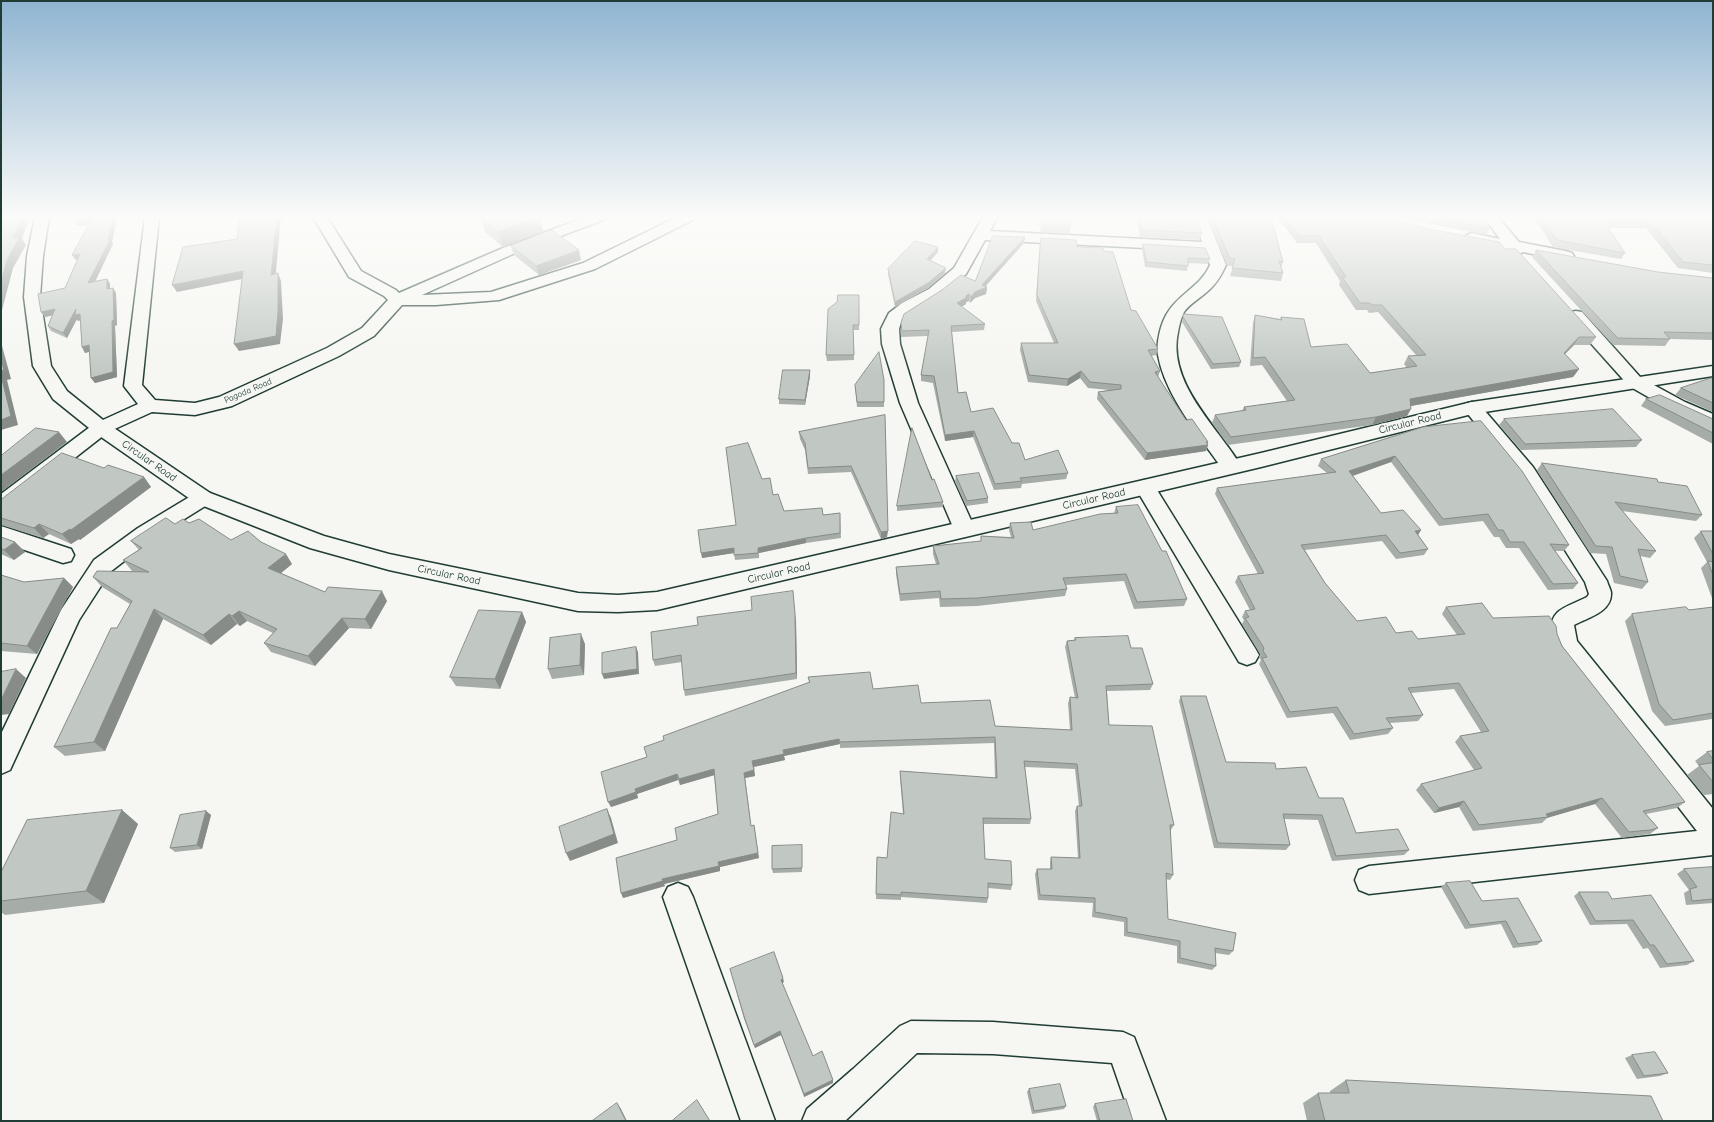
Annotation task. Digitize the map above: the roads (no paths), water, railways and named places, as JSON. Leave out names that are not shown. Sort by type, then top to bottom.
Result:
[{"type":"street","name":"Circular Road","points":[[34,269],[32,297],[42,366],[60,396],[101,428],[203,498],[318,542],[389,562],[578,602],[604,604],[633,604],[658,601],[1472,408],[1635,382],[1713,372]]},
{"type":"street","points":[[1,505],[101,428],[150,406],[133,386],[146,269]]},
{"type":"street","points":[[352,269],[355,274],[390,292],[397,300],[436,300],[493,297],[579,269]]},
{"type":"street","points":[[397,300],[466,269]]},
{"type":"street","points":[[961,269],[935,292],[908,307],[895,317],[890,329],[891,344],[909,403],[964,529]]},
{"type":"street","points":[[1217,269],[1210,282],[1187,300],[1176,312],[1170,328],[1166,355],[1179,389],[1232,466]]},
{"type":"street","name":"Pagoda Road","points":[[150,406],[195,409],[225,402],[332,352],[368,332],[397,300]]},
{"type":"street","points":[[1566,305],[1635,382],[1678,406],[1713,421]]},
{"type":"street","points":[[1472,408],[1526,472],[1596,581],[1600,594],[1597,603],[1565,619],[1562,626],[1566,644],[1713,830]]},
{"type":"street","points":[[1144,487],[1247,655]]},
{"type":"street","points":[[1,762],[69,616],[102,566],[146,533],[203,498]]},
{"type":"street","points":[[1,534],[63,555]]},
{"type":"street","points":[[1369,880],[1713,842]]},
{"type":"street","points":[[678,897],[758,1121]]},
{"type":"street","points":[[819,1121],[865,1081],[911,1036],[993,1038],[1123,1048],[1149,1121]]}]
